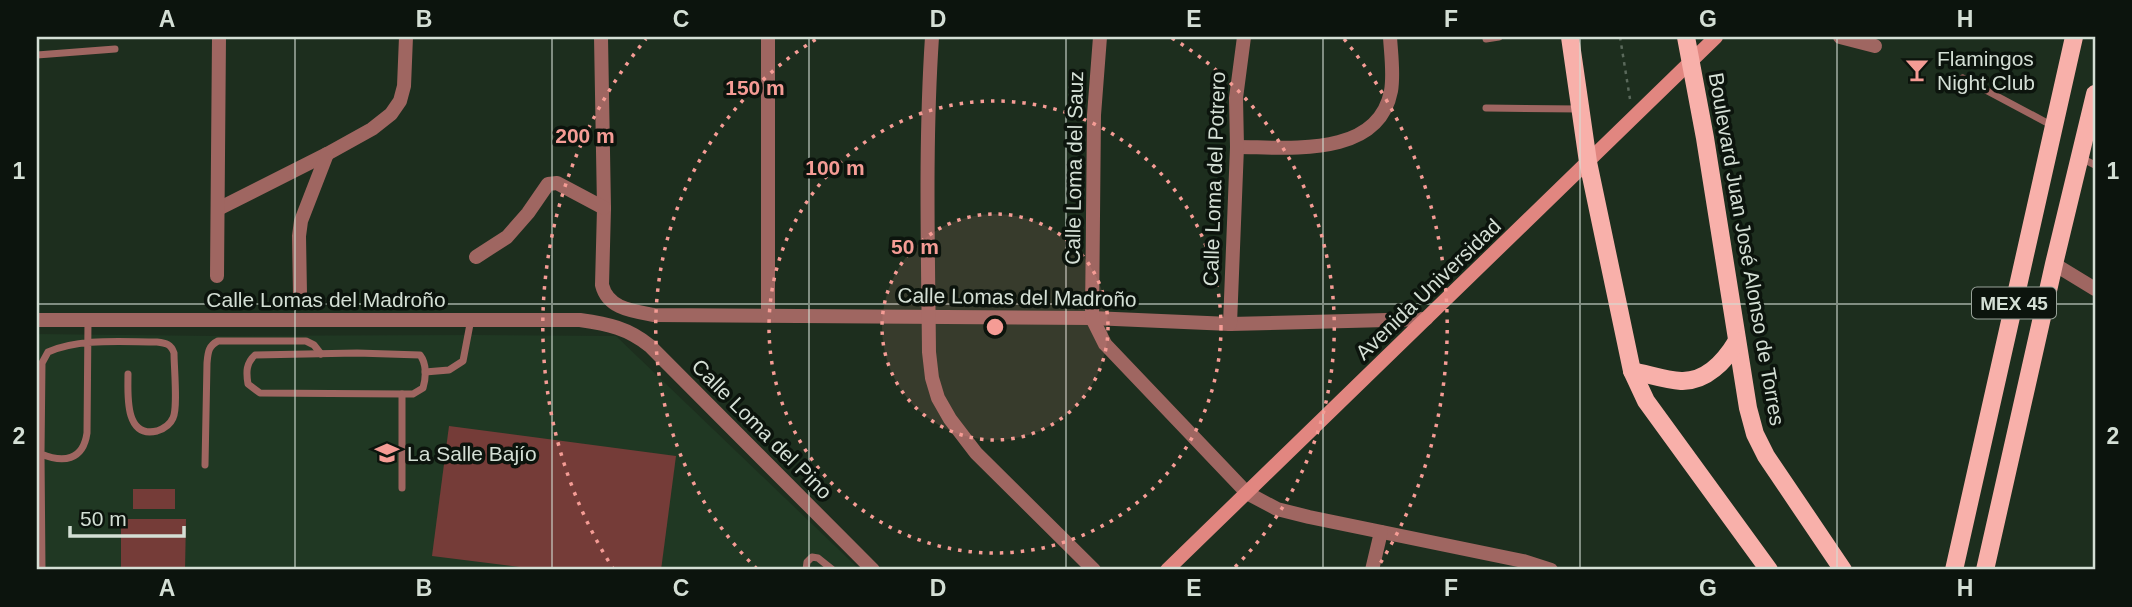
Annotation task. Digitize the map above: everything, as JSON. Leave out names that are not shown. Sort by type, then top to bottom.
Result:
[{"type":"main road","points":[[1570,37],[1588,162],[1632,371],[1646,401],[1769,570]]},
{"type":"main road","name":"Boulevard Juan José Alonso de Torres","points":[[1686,37],[1748,408],[1755,434],[1766,456],[1843,570]]},
{"type":"main road","name":"MEX 45","points":[[1954,570],[2074,37]]},
{"type":"main road","name":"MEX 45","points":[[1986,570],[2054,264],[2088,161],[2095,94]]},
{"type":"main road","points":[[1632,371],[1681,381],[1693,380],[1716,367],[1728,356],[1737,341]]},
{"type":"street","points":[[217,276],[219,37]]},
{"type":"street","points":[[218,209],[327,154],[372,129],[391,114],[404,86],[406,37]]},
{"type":"street","points":[[476,257],[507,237],[548,184],[557,183],[604,208],[601,37]]},
{"type":"street","points":[[768,37],[768,315]]},
{"type":"street","points":[[932,37],[926,178],[928,316],[932,378],[938,398],[976,453],[1094,570]]},
{"type":"street","name":"Calle Loma del Sauz","points":[[1100,37],[1094,116],[1092,318],[1105,344],[1247,493],[1277,509],[1522,566],[1550,570]]},
{"type":"street","name":"Calle Loma del Potrero","points":[[1230,324],[1237,147],[1236,98],[1244,37]]},
{"type":"street","points":[[1237,147],[1322,147],[1344,141],[1369,128],[1383,111],[1391,91],[1390,37]]},
{"type":"street","name":"Avenida Universidad","points":[[1167,570],[1716,37]]},
{"type":"street","points":[[1839,37],[1875,46]]},
{"type":"street","points":[[300,294],[301,221],[327,154]]},
{"type":"street","name":"Calle Lomas del Madroño","points":[[604,208],[604,293],[609,300],[634,311],[654,315],[1092,318],[1230,324],[1426,319]]},
{"type":"street","points":[[2054,264],[2095,289]]},
{"type":"street","name":"Calle Lomas del Madroño","points":[[37,320],[580,320],[616,327]]},
{"type":"street","name":"Calle Loma del Pino","points":[[616,327],[636,335],[650,346],[873,570]]},
{"type":"street","points":[[1372,570],[1381,532]]},
{"type":"lane","points":[[1486,39],[1499,37]]},
{"type":"lane","points":[[37,55],[115,49]]},
{"type":"lane","points":[[1963,78],[2054,127]]},
{"type":"lane","points":[[1486,107],[1580,109]]},
{"type":"lane","points":[[425,372],[449,370],[463,361],[471,319]]},
{"type":"lane","points":[[41,454],[60,460],[72,457],[86,443],[88,320]]},
{"type":"lane","points":[[205,465],[207,363],[211,345],[218,341],[306,341],[314,345],[321,354]]},
{"type":"lane","points":[[42,570],[43,357],[48,352],[64,346],[88,344],[157,342],[172,347],[174,417],[163,429],[151,432],[140,428],[129,415],[128,374]]},
{"type":"lane","points":[[321,354],[417,355],[423,358],[425,372],[425,382],[421,390],[413,394],[260,393],[248,384],[246,373],[249,360],[255,355],[321,354]]},
{"type":"lane","points":[[402,394],[402,488]]},
{"type":"lane","points":[[806,570],[807,562],[812,557],[818,558],[833,570]]},
{"type":"path","points":[[1620,37],[1633,117]]},
{"type":"shaded area","name":"La Salle Bajío","points":[[37,334],[616,336],[860,570],[37,570]]},
{"type":"shaded area","points":[[449,426],[676,456],[661,570],[543,570],[432,556]]},
{"type":"shaded area","points":[[133,489],[175,489],[175,509],[133,509]]},
{"type":"shaded area","points":[[121,519],[186,519],[185,570],[121,570]]},
{"type":"place","name":"Flamingos Night Club","points":[[1917,70]]},
{"type":"place","name":"La Salle Bajío","points":[[387,453]]}]
